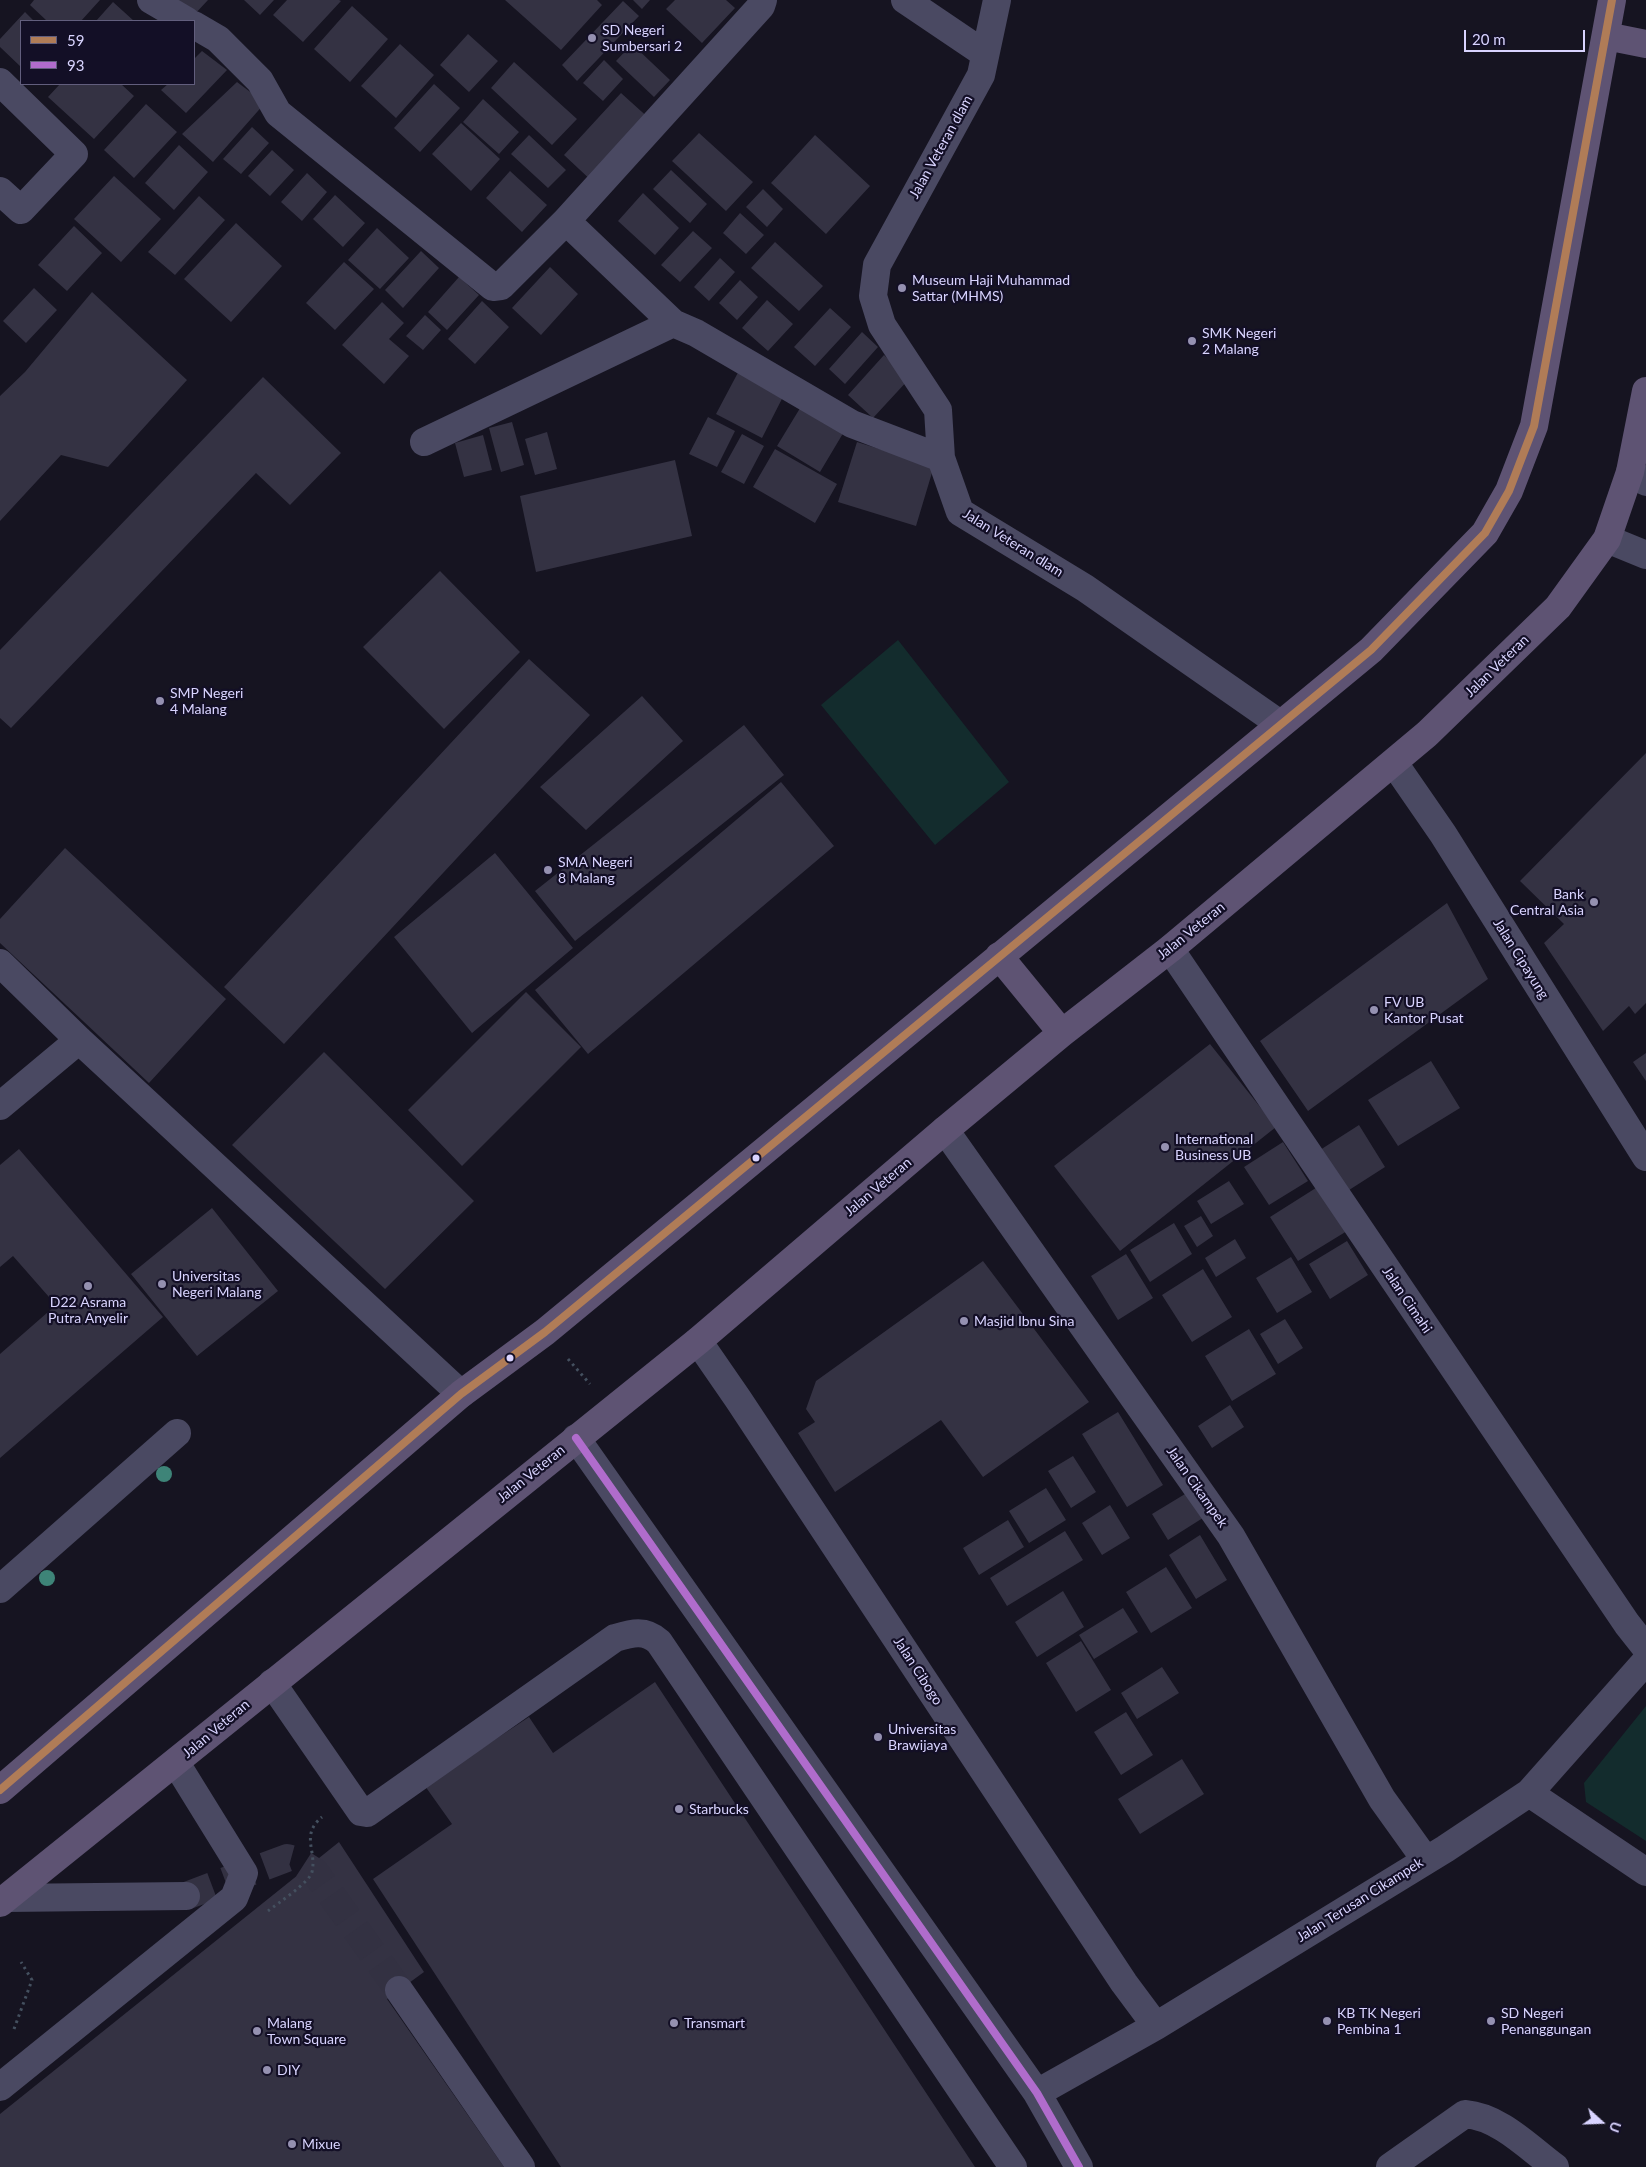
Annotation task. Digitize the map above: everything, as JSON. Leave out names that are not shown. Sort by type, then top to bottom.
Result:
[{"type":"main road","points":[[0,1790],[461,1394],[545,1332],[1371,650],[1485,533],[1510,491],[1534,426],[1612,0]]},
{"type":"main road","points":[[1606,36],[1646,44]]},
{"type":"main road","name":"Jalan Veteran","points":[[3,1900],[176,1763],[272,1683],[698,1341],[945,1130],[1062,1033],[1170,949],[1427,734],[1558,607],[1608,539],[1638,477],[1646,391]]},
{"type":"main road","points":[[999,956],[1062,1033]]},
{"type":"street","points":[[151,0],[185,20]]},
{"type":"street","points":[[195,26],[218,39],[260,81],[278,113],[493,288],[501,286],[566,221],[761,6],[763,0]]},
{"type":"street","points":[[905,0],[985,54]]},
{"type":"street","name":"Jalan Veteran dlam","points":[[997,0],[982,75],[876,265],[873,296],[882,325],[938,410],[941,458],[960,512],[1085,588],[1280,724]]},
{"type":"street","points":[[0,82],[74,154],[22,210],[0,191]]},
{"type":"street","points":[[566,221],[673,323],[696,333],[852,424],[941,458]]},
{"type":"street","points":[[424,442],[673,323]]},
{"type":"street","points":[[1608,539],[1646,555]]},
{"type":"street","name":"Jalan Cipayung","points":[[1394,762],[1442,834],[1646,1157]]},
{"type":"street","name":"Jalan Cimahi","points":[[1170,949],[1615,1608],[1646,1648]]},
{"type":"street","points":[[0,962],[79,1040],[461,1394]]},
{"type":"street","points":[[0,1106],[79,1040]]},
{"type":"street","name":"Jalan Cikampek","points":[[945,1130],[1231,1536],[1382,1799],[1426,1859]]},
{"type":"street","name":"Jalan Cibogo","points":[[698,1341],[744,1407],[1124,1983],[1156,2026]]},
{"type":"street","points":[[0,1590],[177,1433]]},
{"type":"street","points":[[576,1438],[1037,2093],[1079,2167]]},
{"type":"street","points":[[272,1683],[361,1812],[367,1813],[615,1638],[634,1632],[650,1634],[659,1642],[1012,2167]]},
{"type":"street","name":"Jalan Terusan Cikampek","points":[[1037,2093],[1156,2026],[1445,1849],[1529,1793],[1646,1661]]},
{"type":"street","points":[[0,2086],[234,1898],[244,1873],[176,1763]]},
{"type":"street","points":[[1529,1793],[1646,1872]]},
{"type":"street","points":[[3,1900],[186,1896]]},
{"type":"street","points":[[398,1990],[521,2167]]},
{"type":"street","points":[[1390,2167],[1465,2114],[1480,2116],[1494,2121],[1555,2167]]},
{"type":"path","points":[[563,1352],[590,1383]]},
{"type":"path","points":[[12,2032],[32,1980],[21,1962]]},
{"type":"green space","points":[[898,640],[1009,782],[935,845],[821,705]]},
{"type":"green space","points":[[1646,1706],[1646,1841],[1586,1802],[1584,1783]]},
{"type":"building","points":[[34,0],[100,0],[82,20],[46,20],[30,5]]},
{"type":"building","points":[[178,0],[208,0],[194,15]]},
{"type":"building","points":[[244,0],[274,0],[260,15]]},
{"type":"building","points":[[287,0],[341,1],[303,42],[273,15]]},
{"type":"building","points":[[505,0],[597,0],[602,5],[561,50]]},
{"type":"building","points":[[633,0],[650,0],[642,9]]},
{"type":"building","points":[[675,0],[726,0],[735,8],[702,43],[666,9]]},
{"type":"building","points":[[623,1],[639,16],[577,81],[562,65]]},
{"type":"building","points":[[113,2],[133,20],[97,20]]},
{"type":"building","points":[[352,6],[388,39],[350,82],[314,49]]},
{"type":"building","points":[[25,12],[33,20],[20,20],[20,66],[0,47],[0,39]]},
{"type":"building","points":[[468,34],[498,61],[469,92],[440,65]]},
{"type":"building","points":[[400,44],[434,75],[396,118],[361,86]]},
{"type":"building","points":[[632,44],[670,80],[654,97],[616,61]]},
{"type":"building","points":[[202,51],[227,70],[186,113],[161,90],[167,85],[195,85],[195,58]]},
{"type":"building","points":[[604,60],[623,79],[603,101],[583,83]]},
{"type":"building","points":[[514,62],[577,119],[552,145],[491,88]]},
{"type":"building","points":[[237,82],[265,103],[213,162],[182,134]]},
{"type":"building","points":[[434,84],[460,108],[420,152],[394,128]]},
{"type":"building","points":[[59,85],[122,85],[134,96],[94,139],[48,97]]},
{"type":"building","points":[[621,93],[652,121],[594,183],[564,155]]},
{"type":"building","points":[[483,99],[519,132],[499,154],[463,122]]},
{"type":"building","points":[[146,104],[177,132],[134,178],[104,150]]},
{"type":"building","points":[[461,123],[500,159],[471,191],[432,154]]},
{"type":"building","points":[[252,127],[269,143],[241,174],[223,159]]},
{"type":"building","points":[[699,133],[753,182],[726,211],[672,161]]},
{"type":"building","points":[[529,135],[566,170],[548,188],[511,154]]},
{"type":"building","points":[[815,135],[870,186],[826,234],[771,183]]},
{"type":"building","points":[[179,145],[208,172],[174,210],[145,183]]},
{"type":"building","points":[[272,150],[294,170],[270,196],[248,176]]},
{"type":"building","points":[[671,170],[707,204],[690,223],[653,189]]},
{"type":"building","points":[[510,171],[547,205],[522,232],[486,198]]},
{"type":"building","points":[[307,173],[327,192],[302,221],[281,202]]},
{"type":"building","points":[[114,176],[161,219],[121,262],[74,219]]},
{"type":"building","points":[[763,189],[783,209],[767,227],[746,207]]},
{"type":"building","points":[[643,193],[679,228],[655,255],[618,221]]},
{"type":"building","points":[[335,195],[365,223],[343,247],[313,219]]},
{"type":"building","points":[[199,196],[225,220],[175,275],[148,252]]},
{"type":"building","points":[[740,213],[764,235],[746,254],[723,233]]},
{"type":"building","points":[[236,223],[282,266],[231,322],[184,279]]},
{"type":"building","points":[[74,226],[102,253],[67,291],[38,265]]},
{"type":"building","points":[[377,228],[409,258],[380,289],[348,260]]},
{"type":"building","points":[[693,231],[712,248],[680,282],[661,265]]},
{"type":"building","points":[[775,242],[823,286],[799,311],[751,268]]},
{"type":"building","points":[[421,251],[439,268],[403,308],[385,290]]},
{"type":"building","points":[[720,258],[735,272],[709,301],[694,287]]},
{"type":"building","points":[[344,262],[374,289],[335,330],[306,303]]},
{"type":"building","points":[[550,267],[578,294],[541,335],[512,308]]},
{"type":"building","points":[[459,277],[479,295],[447,330],[428,312]]},
{"type":"building","points":[[740,280],[758,297],[737,320],[719,303]]},
{"type":"building","points":[[34,288],[57,310],[26,343],[3,321]]},
{"type":"building","points":[[92,292],[187,380],[108,467],[61,455],[0,521],[0,396],[25,372]]},
{"type":"building","points":[[767,300],[793,324],[768,351],[742,328]]},
{"type":"building","points":[[482,301],[509,327],[475,364],[448,339]]},
{"type":"building","points":[[382,302],[404,323],[389,339],[409,356],[384,384],[342,345]]},
{"type":"building","points":[[830,308],[851,327],[815,366],[794,347]]},
{"type":"building","points":[[425,315],[441,330],[423,350],[406,336]]},
{"type":"building","points":[[862,332],[878,347],[845,384],[829,369]]},
{"type":"building","points":[[884,355],[909,379],[873,418],[848,395]]},
{"type":"building","points":[[742,365],[787,389],[762,438],[716,414]]},
{"type":"building","points":[[263,377],[341,453],[290,505],[256,473],[11,728],[0,718],[0,650]]},
{"type":"building","points":[[805,400],[848,425],[820,472],[777,446]]},
{"type":"building","points":[[708,417],[735,431],[717,467],[689,454]]},
{"type":"building","points":[[512,422],[524,465],[501,472],[489,428]]},
{"type":"building","points":[[547,432],[557,469],[535,475],[525,439]]},
{"type":"building","points":[[742,434],[764,446],[744,484],[721,472]]},
{"type":"building","points":[[483,435],[492,470],[464,477],[455,443]]},
{"type":"building","points":[[857,442],[934,466],[916,526],[838,502]]},
{"type":"building","points":[[775,449],[837,484],[815,523],[753,487]]},
{"type":"building","points":[[675,460],[692,536],[536,572],[520,496]]},
{"type":"building","points":[[440,571],[520,652],[444,729],[363,647]]},
{"type":"building","points":[[529,659],[590,715],[284,1044],[224,987]]},
{"type":"building","points":[[642,696],[683,741],[586,830],[540,787]]},
{"type":"building","points":[[744,725],[784,775],[575,941],[535,891]]},
{"type":"building","name":"Bank Central Asia","points":[[1646,753],[1646,1003],[1635,1014],[1629,1006],[1603,1031],[1544,943],[1564,924],[1520,881]]},
{"type":"building","points":[[781,782],[834,846],[588,1054],[535,990]]},
{"type":"building","points":[[65,848],[226,999],[149,1083],[0,943],[0,919]]},
{"type":"building","points":[[495,853],[573,948],[472,1033],[394,937]]},
{"type":"building","name":"FV UB Kantor Pusat","points":[[1447,903],[1488,979],[1308,1111],[1260,1041]]},
{"type":"building","points":[[526,992],[581,1047],[462,1166],[408,1110]]},
{"type":"building","name":"International Business UB","points":[[1210,1044],[1276,1127],[1120,1251],[1054,1166]]},
{"type":"building","points":[[324,1052],[474,1201],[385,1289],[232,1145]]},
{"type":"building","points":[[1646,1053],[1646,1081],[1633,1062]]},
{"type":"building","points":[[1431,1061],[1460,1108],[1398,1146],[1368,1100]]},
{"type":"building","points":[[1359,1125],[1385,1167],[1346,1192],[1320,1150]]},
{"type":"building","points":[[1283,1142],[1308,1181],[1269,1205],[1244,1167]]},
{"type":"building","name":"D22 Asrama Putra Anyelir","points":[[19,1149],[163,1317],[0,1458],[0,1354],[56,1305],[13,1256],[0,1267],[0,1165]]},
{"type":"building","points":[[1229,1181],[1244,1204],[1211,1224],[1197,1201]]},
{"type":"building","points":[[1319,1186],[1347,1231],[1298,1261],[1270,1217]]},
{"type":"building","points":[[212,1208],[278,1291],[197,1356],[131,1274]]},
{"type":"building","points":[[1201,1216],[1213,1236],[1197,1247],[1184,1226]]},
{"type":"building","points":[[1174,1223],[1192,1254],[1150,1282],[1130,1250]]},
{"type":"building","points":[[1235,1239],[1246,1258],[1216,1277],[1205,1258]]},
{"type":"building","points":[[1347,1241],[1368,1275],[1330,1299],[1309,1264]]},
{"type":"building","points":[[1126,1254],[1153,1298],[1118,1320],[1091,1276]]},
{"type":"building","points":[[1291,1257],[1312,1292],[1277,1313],[1256,1278]]},
{"type":"building","name":"Masjid Ibnu Sina","points":[[983,1261],[1089,1402],[983,1477],[941,1420],[835,1492],[798,1433],[815,1422],[806,1409],[816,1381]]},
{"type":"building","points":[[1203,1269],[1232,1317],[1192,1342],[1162,1295]]},
{"type":"building","points":[[1285,1319],[1303,1348],[1278,1364],[1260,1334]]},
{"type":"building","points":[[1249,1329],[1276,1374],[1232,1401],[1205,1356]]},
{"type":"building","points":[[1230,1405],[1244,1427],[1212,1448],[1198,1426]]},
{"type":"building","points":[[1118,1412],[1163,1485],[1127,1507],[1082,1434]]},
{"type":"building","points":[[1073,1456],[1096,1492],[1071,1508],[1048,1471]]},
{"type":"building","points":[[1046,1488],[1066,1520],[1029,1543],[1009,1511]]},
{"type":"building","points":[[1190,1491],[1206,1516],[1168,1540],[1152,1514]]},
{"type":"building","points":[[1110,1505],[1130,1538],[1102,1555],[1082,1523]]},
{"type":"building","points":[[1008,1520],[1024,1547],[979,1575],[963,1548]]},
{"type":"building","points":[[1065,1531],[1083,1560],[1007,1606],[990,1578]]},
{"type":"building","points":[[1200,1535],[1227,1580],[1196,1599],[1169,1555]]},
{"type":"building","points":[[1166,1567],[1192,1608],[1151,1633],[1126,1592]]},
{"type":"building","points":[[1063,1591],[1084,1627],[1037,1657],[1015,1622]]},
{"type":"building","points":[[1123,1608],[1138,1632],[1094,1659],[1079,1635]]},
{"type":"building","points":[[1081,1641],[1111,1690],[1076,1712],[1046,1663]]},
{"type":"building","points":[[1162,1667],[1179,1693],[1137,1719],[1121,1693]]},
{"type":"building","name":"Transmart","points":[[655,1682],[975,2167],[561,2167],[373,1879],[452,1824],[425,1786],[529,1717],[553,1753]]},
{"type":"building","points":[[1126,1712],[1153,1755],[1121,1775],[1094,1732]]},
{"type":"building","points":[[1182,1759],[1204,1794],[1140,1834],[1118,1799]]},
{"type":"building","name":"Malang Town Square","points":[[339,1842],[424,1972],[387,1999],[504,2167],[0,2167],[0,2114]]},
{"type":"tunnel","points":[[186,1896],[287,1858],[298,1861],[315,1872],[399,1990]]},
{"type":"transit line","name":"59","points":[[0,1790],[461,1394],[545,1332],[1371,650],[1485,533],[1509,491],[1534,426],[1612,0]]},
{"type":"transit line","name":"93","points":[[576,1438],[1037,2093],[1079,2167]]},
{"type":"place","name":"SD Negeri Sumbersari 2","points":[[592,38]]},
{"type":"place","name":"Museum Haji Muhammad Sattar (MHMS)","points":[[902,288]]},
{"type":"place","name":"SMK Negeri 2 Malang","points":[[1192,341]]},
{"type":"place","name":"SMP Negeri 4 Malang","points":[[160,701]]},
{"type":"place","name":"SMA Negeri 8 Malang","points":[[548,870]]},
{"type":"place","name":"Bank Central Asia","points":[[1594,902]]},
{"type":"place","name":"FV UB Kantor Pusat","points":[[1374,1010]]},
{"type":"place","name":"International Business UB","points":[[1165,1147]]},
{"type":"place","name":"Universitas Negeri Malang","points":[[162,1284]]},
{"type":"place","name":"D22 Asrama Putra Anyelir","points":[[88,1286]]},
{"type":"place","name":"Masjid Ibnu Sina","points":[[964,1321]]},
{"type":"place","name":"Universitas Brawijaya","points":[[878,1737]]},
{"type":"place","name":"Starbucks","points":[[679,1809]]},
{"type":"place","name":"KB TK Negeri Pembina 1","points":[[1327,2021]]},
{"type":"place","name":"SD Negeri Penanggungan","points":[[1491,2021]]},
{"type":"place","name":"Transmart","points":[[674,2023]]},
{"type":"place","name":"Malang Town Square","points":[[257,2031]]},
{"type":"place","name":"DIY","points":[[267,2070]]},
{"type":"place","name":"Mixue","points":[[292,2144]]}]
